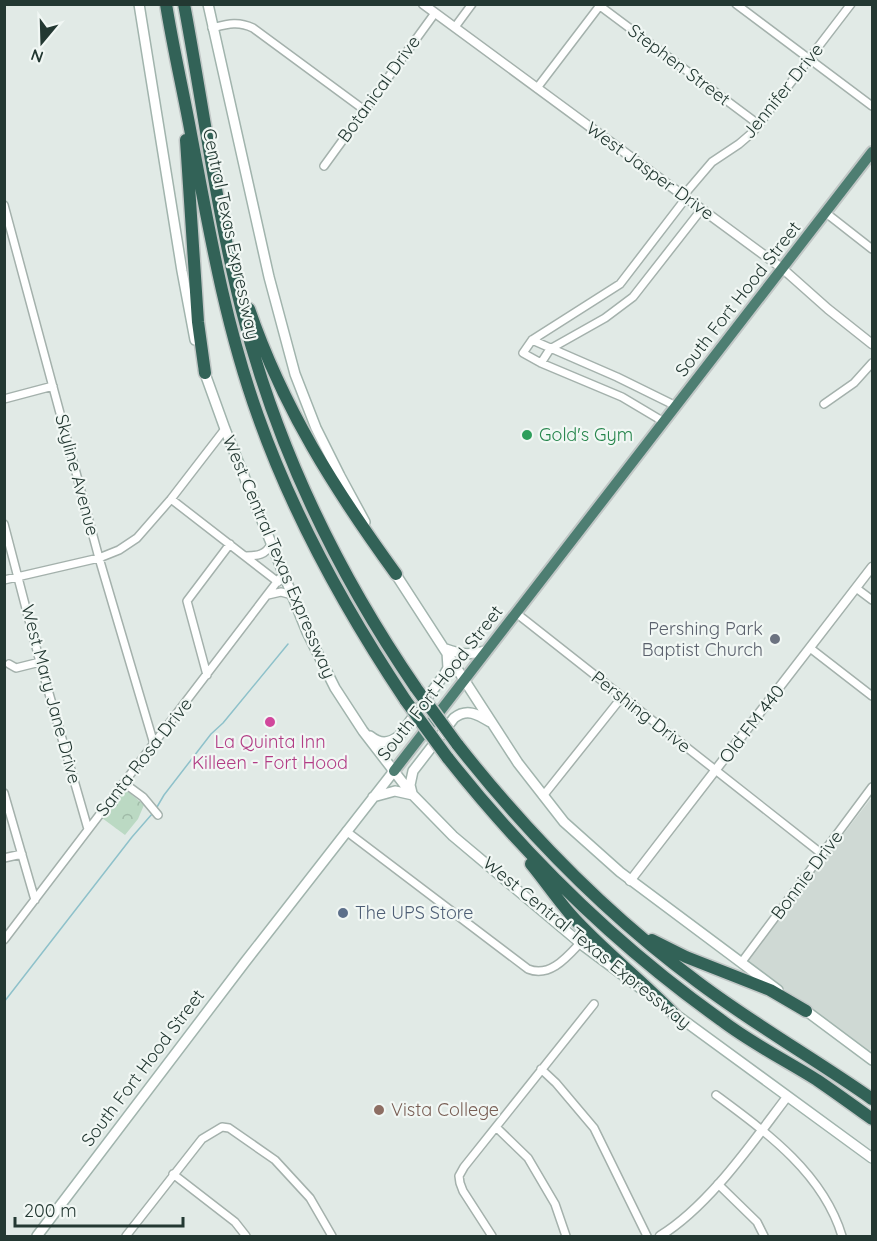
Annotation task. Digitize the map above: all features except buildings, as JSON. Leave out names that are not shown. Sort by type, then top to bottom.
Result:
[{"type":"highway","name":"Central Texas Expressway","points":[[165,4],[222,298],[258,416],[282,479],[347,609],[406,701],[482,802],[580,904],[668,981],[752,1042],[816,1080],[873,1119]]},
{"type":"highway","name":"Central Texas Expressway","points":[[184,4],[234,275],[248,335],[269,403],[301,485],[321,528],[363,606],[416,688],[457,744],[515,815],[570,872],[633,931],[732,1008],[873,1099]]},
{"type":"highway","points":[[186,108],[186,153],[198,322],[205,373]]},
{"type":"highway","name":"South Fort Hood Street","points":[[394,771],[873,153]]},
{"type":"highway","points":[[234,275],[244,294],[278,384],[296,419],[334,485],[396,574]]},
{"type":"highway","points":[[482,802],[572,915],[675,1015]]},
{"type":"highway","points":[[633,931],[686,957],[770,990],[807,1011]]},
{"type":"main road","name":"West Central Texas Expressway","points":[[139,4],[187,302],[205,373],[270,544],[280,578],[292,595],[307,632],[335,688],[363,731],[413,795],[453,836],[580,942],[675,1015],[873,1158]]},
{"type":"main road","points":[[208,4],[269,277],[295,374],[316,428],[340,476],[396,574],[492,723],[543,796],[579,837],[630,880],[872,1058]]},
{"type":"main road","points":[[446,649],[471,655],[488,650]]},
{"type":"main road","points":[[363,731],[377,741],[385,743],[399,736],[448,668],[446,649]]},
{"type":"main road","points":[[373,797],[395,791],[413,795],[410,785],[413,771],[460,713],[468,711],[492,723]]},
{"type":"main road","name":"South Fort Hood Street","points":[[37,1236],[394,771]]},
{"type":"street","name":"West Jasper Drive","points":[[423,4],[783,269],[828,309],[873,344]]},
{"type":"street","points":[[454,27],[472,4]]},
{"type":"street","points":[[736,4],[873,106]]},
{"type":"street","name":"Jennifer Drive","points":[[541,363],[524,353],[532,340],[620,284],[712,162],[746,139],[851,4]]},
{"type":"street","points":[[537,88],[601,5]]},
{"type":"street","name":"Stephen Street","points":[[601,5],[758,124]]},
{"type":"street","name":"Botanical Drive","points":[[324,166],[363,109],[435,13]]},
{"type":"street","points":[[212,28],[234,23],[253,28],[363,109]]},
{"type":"street","name":"Skyline Avenue","points":[[4,205],[99,558],[154,744]]},
{"type":"street","points":[[664,422],[622,398],[541,363],[550,349],[605,318],[633,297],[701,210]]},
{"type":"street","points":[[826,213],[873,249]]},
{"type":"street","points":[[532,340],[676,406]]},
{"type":"street","points":[[824,404],[855,383],[873,363]]},
{"type":"street","points":[[4,399],[53,386]]},
{"type":"street","points":[[4,580],[99,558],[119,550],[137,538],[171,499],[225,429]]},
{"type":"street","points":[[171,499],[245,556],[280,578]]},
{"type":"street","name":"West Mary Jane Drive","points":[[4,524],[40,662],[88,829]]},
{"type":"street","points":[[207,675],[187,601],[230,544]]},
{"type":"street","points":[[245,556],[264,554],[270,544]]},
{"type":"street","name":"Old FM 440","points":[[630,880],[873,567]]},
{"type":"street","name":"Santa Rosa Drive","points":[[4,940],[280,578]]},
{"type":"street","points":[[856,588],[873,600]]},
{"type":"street","points":[[268,595],[281,592],[292,595]]},
{"type":"street","name":"Pershing Drive","points":[[516,613],[822,854]]},
{"type":"street","points":[[810,648],[873,696]]},
{"type":"street","points":[[9,664],[16,668],[40,662]]},
{"type":"street","points":[[543,796],[622,698]]},
{"type":"street","points":[[124,783],[143,797],[158,815]]},
{"type":"street","name":"Bonnie Drive","points":[[741,963],[873,787]]},
{"type":"street","points":[[4,793],[35,900]]},
{"type":"street","points":[[346,831],[528,969],[535,972],[552,968],[580,942]]},
{"type":"street","points":[[4,858],[22,854]]},
{"type":"street","points":[[492,1236],[463,1191],[459,1176],[477,1149],[594,1004]]},
{"type":"street","points":[[541,1069],[556,1083],[594,1128],[647,1236]]},
{"type":"street","points":[[716,1095],[763,1129],[801,1165],[826,1200],[842,1236]]},
{"type":"street","points":[[660,1236],[679,1225],[718,1184],[787,1098]]},
{"type":"street","points":[[130,1235],[173,1174],[202,1139],[222,1127],[229,1128],[275,1160],[310,1198],[332,1236]]},
{"type":"street","points":[[496,1127],[528,1158],[555,1204],[566,1236]]},
{"type":"street","points":[[173,1174],[235,1222],[246,1236]]},
{"type":"street","points":[[718,1184],[757,1222],[764,1236]]},
{"type":"shaded area","points":[[872,797],[872,1047],[869,1052],[746,961]]},
{"type":"green space","points":[[122,790],[126,790],[144,805],[138,819],[125,835],[102,818]]},
{"type":"waterway","points":[[157,807],[211,734],[223,723],[288,644]]},
{"type":"waterway","points":[[4,1002],[152,814]]},
{"type":"place","name":"Gold's Gym","points":[[527,435]]},
{"type":"place","name":"Pershing Park Baptist Church","points":[[775,639]]},
{"type":"place","name":"La Quinta Inn Killeen - Fort Hood","points":[[270,722]]},
{"type":"place","name":"The UPS Store","points":[[343,913]]},
{"type":"place","name":"Vista College","points":[[379,1110]]}]
